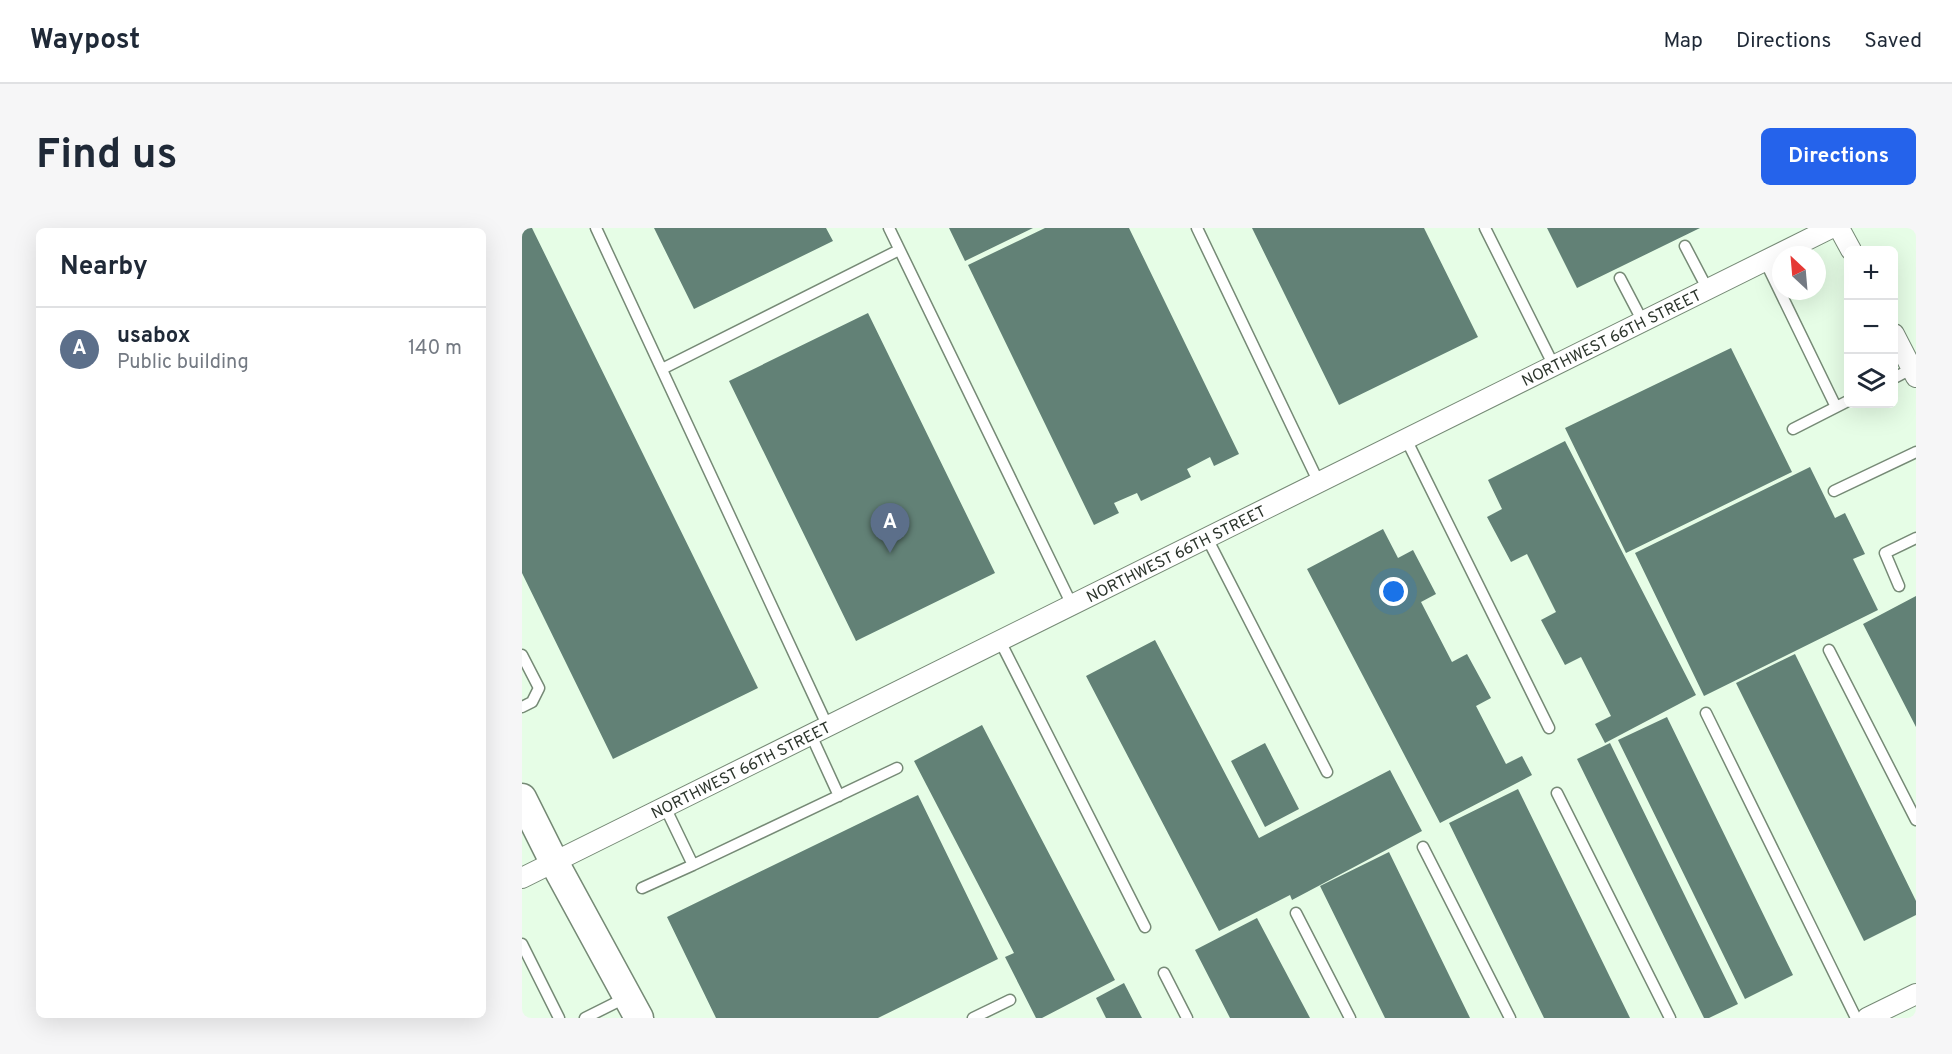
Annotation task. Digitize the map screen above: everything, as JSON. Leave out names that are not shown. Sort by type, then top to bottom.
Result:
[{"type":"street","name":"NORTHWEST 66TH STREET","points":[[522,878],[1832,228]]},
{"type":"street","points":[[1839,228],[1849,246]]},
{"type":"street","points":[[1898,343],[1914,373]]},
{"type":"street","points":[[522,798],[633,1007]]},
{"type":"street","points":[[1867,1018],[1916,994]]},
{"type":"lane","points":[[596,228],[662,369],[820,731],[839,796]]},
{"type":"lane","points":[[889,228],[1072,605]]},
{"type":"lane","points":[[1197,228],[1319,483]]},
{"type":"lane","points":[[1485,228],[1554,366]]},
{"type":"lane","points":[[1685,246],[1708,290]]},
{"type":"lane","points":[[662,369],[899,250]]},
{"type":"lane","points":[[1765,261],[1836,407]]},
{"type":"lane","points":[[1620,278],[1643,322]]},
{"type":"lane","points":[[1898,377],[1914,373]]},
{"type":"lane","points":[[1793,429],[1844,403]]},
{"type":"lane","points":[[1406,440],[1549,728]]},
{"type":"lane","points":[[1834,491],[1916,452]]},
{"type":"lane","points":[[1207,538],[1328,772]]},
{"type":"lane","points":[[1899,586],[1885,552],[1916,538]]},
{"type":"lane","points":[[1000,641],[1145,927]]},
{"type":"lane","points":[[1829,650],[1916,820]]},
{"type":"lane","points":[[522,655],[539,688],[532,702],[522,708]]},
{"type":"lane","points":[[1706,713],[1856,1018]]},
{"type":"lane","points":[[642,888],[897,768]]},
{"type":"lane","points":[[1557,793],[1670,1018]]},
{"type":"lane","points":[[665,807],[693,865]]},
{"type":"lane","points":[[1423,847],[1510,1018]]},
{"type":"lane","points":[[1296,913],[1350,1018]]},
{"type":"lane","points":[[522,944],[559,1018]]},
{"type":"lane","points":[[1164,973],[1187,1018]]},
{"type":"lane","points":[[973,1018],[1010,1000]]},
{"type":"lane","points":[[585,1018],[633,1007]]},
{"type":"building","points":[[522,228],[532,228],[758,688],[613,759],[522,573]]},
{"type":"building","points":[[654,228],[826,228],[833,241],[694,309]]},
{"type":"building","points":[[949,228],[1033,228],[965,261]]},
{"type":"building","points":[[1045,228],[1129,228],[1239,454],[1214,466],[1210,457],[1187,469],[1191,477],[1141,501],[1137,493],[1114,503],[1119,513],[1094,525],[968,265]]},
{"type":"building","points":[[1252,228],[1424,228],[1478,337],[1339,405]]},
{"type":"building","points":[[1547,228],[1700,228],[1577,288]]},
{"type":"building","points":[[868,313],[995,573],[856,641],[729,381]]},
{"type":"building","points":[[1731,348],[1792,472],[1626,553],[1565,428]]},
{"type":"building","points":[[1565,441],[1696,695],[1605,743],[1595,724],[1611,716],[1581,657],[1565,665],[1541,620],[1556,612],[1527,554],[1511,562],[1487,517],[1502,509],[1488,480]]},
{"type":"building","points":[[1810,467],[1835,518],[1845,513],[1865,554],[1853,559],[1878,610],[1704,696],[1635,553]]},
{"type":"building","points":[[1383,529],[1398,558],[1413,550],[1436,594],[1421,602],[1452,662],[1467,654],[1491,698],[1476,706],[1506,764],[1522,756],[1532,775],[1440,823],[1307,569]]},
{"type":"building","points":[[1916,596],[1916,727],[1863,624]]},
{"type":"building","points":[[1155,640],[1259,838],[1390,770],[1422,831],[1292,900],[1290,895],[1219,931],[1086,676]]},
{"type":"building","points":[[1795,654],[1916,901],[1916,915],[1864,941],[1736,683]]},
{"type":"building","points":[[1667,717],[1793,975],[1745,999],[1618,740]]},
{"type":"building","points":[[982,725],[1115,980],[1042,1018],[1036,1018],[1005,957],[1014,953],[914,761]]},
{"type":"building","points":[[1265,743],[1299,809],[1265,827],[1231,761]]},
{"type":"building","points":[[1610,743],[1738,1004],[1709,1018],[1704,1018],[1577,759]]},
{"type":"building","points":[[1518,789],[1630,1018],[1544,1018],[1449,823]]},
{"type":"building","points":[[918,795],[998,959],[878,1018],[716,1018],[667,917]]},
{"type":"building","points":[[1389,852],[1470,1018],[1385,1018],[1320,886]]},
{"type":"building","points":[[1257,918],[1310,1018],[1230,1018],[1195,950]]},
{"type":"building","points":[[1124,983],[1142,1018],[1106,1018],[1096,998]]},
{"type":"place","name":"usabox","points":[[890,553]]}]
